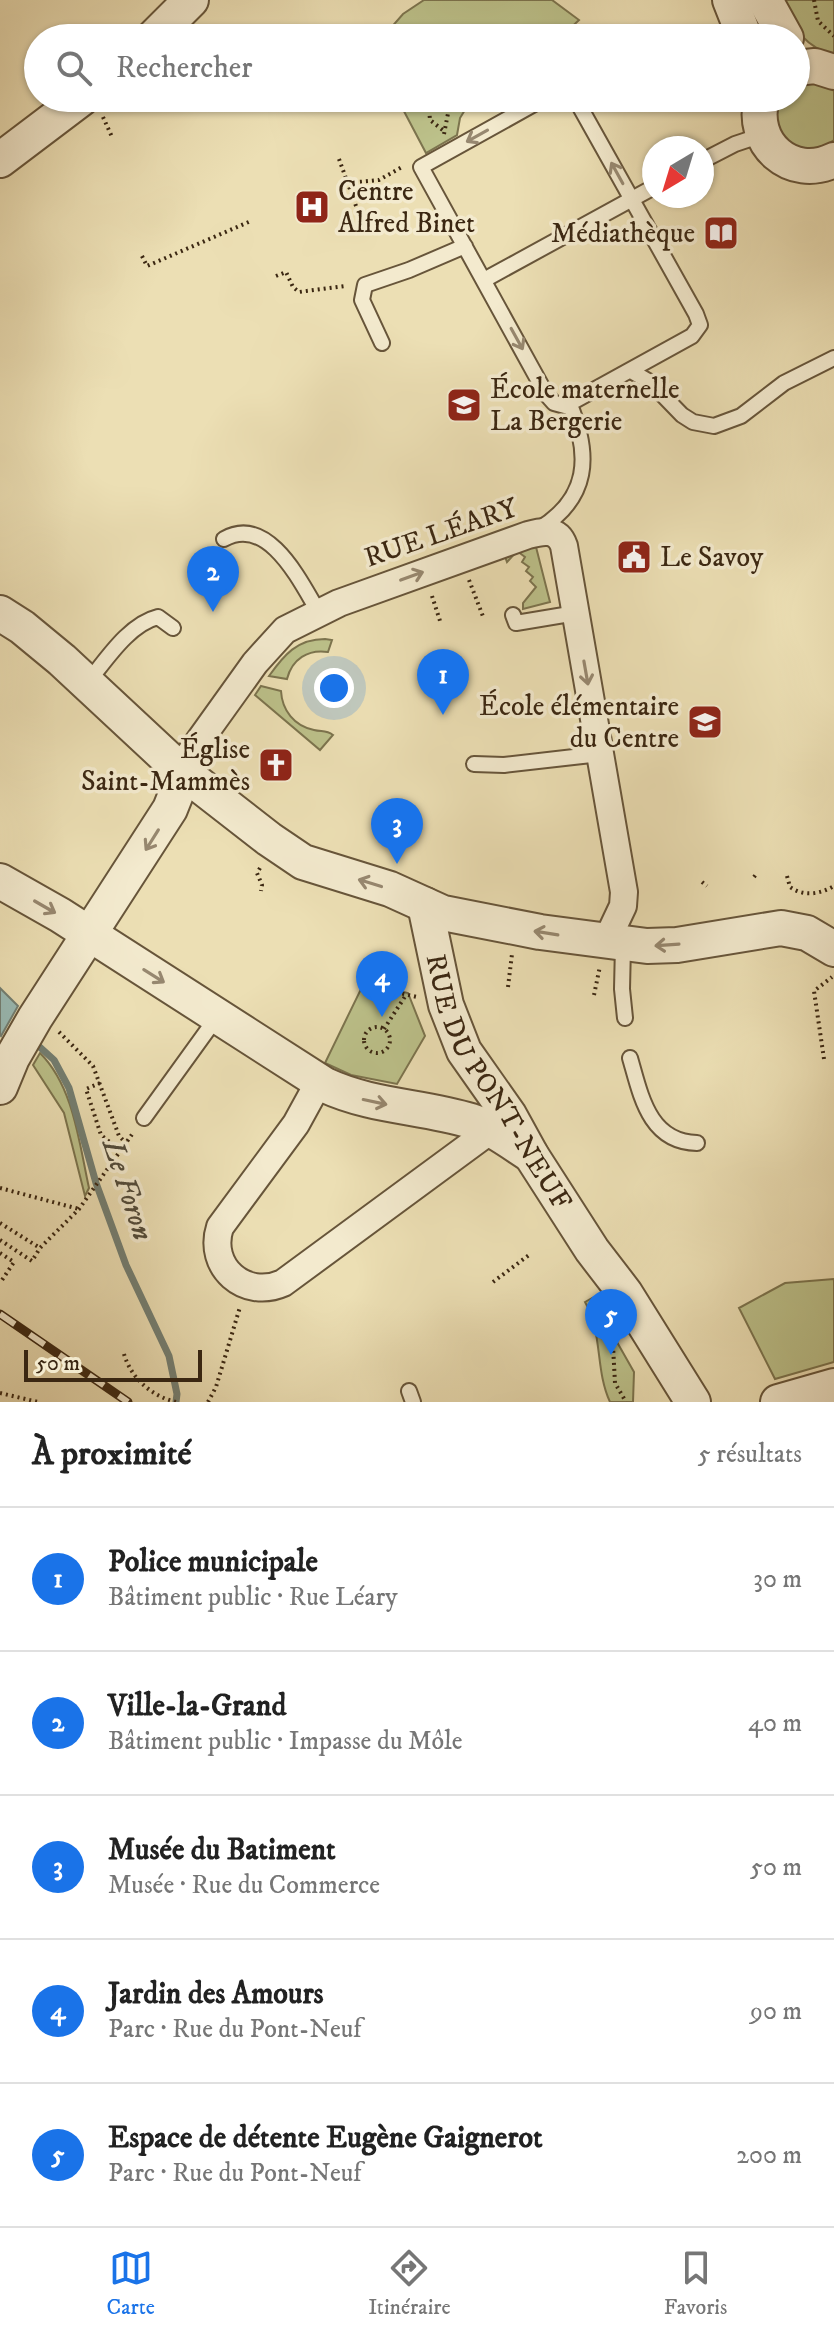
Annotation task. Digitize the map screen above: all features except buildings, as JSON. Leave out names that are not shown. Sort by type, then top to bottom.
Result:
[{"type":"street","points":[[167,24],[191,0]]},
{"type":"street","points":[[730,0],[739,24]]},
{"type":"street","points":[[765,0],[778,24]]},
{"type":"street","points":[[0,160],[82,112]]},
{"type":"street","points":[[758,112],[762,135],[778,156],[818,163],[834,190]]},
{"type":"street","name":"RUE LÉARY","points":[[179,769],[271,643],[285,630],[328,607],[528,535],[550,531],[563,541]]},
{"type":"street","points":[[563,541],[624,892],[609,953]]},
{"type":"street","points":[[0,613],[22,627],[98,692],[272,857],[390,889],[437,911],[609,953],[781,928],[807,933],[834,949]]},
{"type":"street","points":[[0,1087],[17,1050],[48,1020],[89,934],[170,809],[178,789],[179,769]]},
{"type":"street","points":[[0,881],[89,934],[319,1082],[359,1099],[469,1121],[500,1122]]},
{"type":"street","name":"RUE DU PONT-NEUF","points":[[425,905],[446,1005],[500,1122],[531,1155],[592,1250],[625,1293],[693,1402]]},
{"type":"street","points":[[423,1112],[450,1100],[463,1089],[471,1063]]},
{"type":"street","points":[[319,1082],[296,1124],[220,1227],[217,1248],[222,1263],[247,1286],[263,1289],[283,1283],[500,1122]]},
{"type":"street","name":"RUE DU PONT-NEUF","points":[[592,1250],[610,1292],[667,1402]]},
{"type":"street","points":[[778,1402],[834,1386]]},
{"type":"lane","points":[[520,112],[421,167],[546,394],[554,403],[570,405],[692,336],[700,325],[583,112]]},
{"type":"lane","points":[[714,154],[762,135]]},
{"type":"lane","points":[[484,280],[642,194]]},
{"type":"lane","points":[[382,343],[362,300],[363,288],[371,281],[409,270],[465,246]]},
{"type":"lane","points":[[631,371],[650,382],[682,415],[693,422],[714,426],[741,416],[784,383],[834,358]]},
{"type":"lane","points":[[528,535],[559,513],[578,491],[583,466],[580,435],[570,405]]},
{"type":"lane","points":[[559,513],[557,525],[563,541]]},
{"type":"lane","points":[[224,539],[236,534],[250,534],[270,545],[328,607]]},
{"type":"lane","points":[[513,615],[516,623],[576,613]]},
{"type":"lane","points":[[98,692],[117,648],[146,620],[158,617],[173,628]]},
{"type":"lane","points":[[474,764],[504,765],[600,754]]},
{"type":"lane","points":[[609,953],[621,977],[625,1018]]},
{"type":"lane","points":[[144,1118],[217,1017]]},
{"type":"lane","points":[[630,1058],[649,1113],[660,1130],[679,1141],[697,1143]]},
{"type":"path","points":[[814,0],[818,21],[834,36]]},
{"type":"path","points":[[96,112],[112,137]]},
{"type":"path","points":[[429,112],[430,120],[444,131]]},
{"type":"path","points":[[447,141],[444,131],[448,112]]},
{"type":"path","points":[[339,159],[356,206]]},
{"type":"path","points":[[348,183],[379,180],[408,163]]},
{"type":"path","points":[[142,256],[147,266],[251,221]]},
{"type":"path","points":[[276,276],[286,272],[294,289],[302,293],[371,281]]},
{"type":"path","points":[[462,558],[484,619]]},
{"type":"path","points":[[261,891],[257,873],[272,857]]},
{"type":"path","points":[[787,876],[790,887],[801,892],[819,893],[834,886]]},
{"type":"path","points":[[702,882],[707,886]]},
{"type":"path","points":[[594,995],[609,953]]},
{"type":"path","points":[[824,1059],[814,991],[834,976]]},
{"type":"path","points":[[373,987],[446,1005]]},
{"type":"path","points":[[384,1029],[406,995]]},
{"type":"path","points":[[48,1020],[86,1057],[100,1083],[119,1136],[126,1143]]},
{"type":"path","points":[[376,1027],[384,1029],[390,1039],[388,1047],[378,1053],[370,1051],[365,1045],[366,1033],[376,1027]]},
{"type":"path","points":[[100,1083],[86,1089],[101,1135],[121,1151]]},
{"type":"path","points":[[0,1240],[32,1261],[40,1248],[87,1199],[144,1118]]},
{"type":"path","points":[[0,1188],[79,1209]]},
{"type":"path","points":[[0,1223],[40,1248]]},
{"type":"path","points":[[0,1253],[14,1262],[0,1283]]},
{"type":"path","points":[[493,1282],[529,1255]]},
{"type":"path","points":[[610,1292],[615,1383],[626,1402]]},
{"type":"path","points":[[208,1402],[216,1387],[233,1330]]},
{"type":"path","points":[[124,1354],[132,1375],[167,1400],[176,1402]]},
{"type":"path","points":[[0,1393],[38,1402]]},
{"type":"green space","points":[[424,0],[552,0],[579,20],[575,24],[394,24]]},
{"type":"green space","points":[[779,0],[834,0],[834,56],[810,44],[810,24],[793,24]]},
{"type":"green space","points":[[810,83],[824,84],[834,91],[834,140],[820,149],[795,148],[777,132],[775,112],[810,112]]},
{"type":"green space","points":[[404,112],[464,112],[457,135],[426,153]]},
{"type":"green space","points":[[535,543],[550,602],[523,609],[523,603],[536,587],[530,581],[533,577],[526,571],[529,567],[522,562],[525,557],[517,551],[507,562],[503,551]]},
{"type":"green space","points":[[332,640],[328,652],[314,652],[302,657],[287,679],[269,676],[280,661],[299,645]]},
{"type":"green space","points":[[261,686],[281,691],[287,711],[295,721],[307,728],[333,735],[320,750],[255,695]]},
{"type":"green space","points":[[370,984],[408,993],[425,1036],[397,1084],[351,1075],[325,1063],[361,989],[367,990]]},
{"type":"green space","points":[[40,1053],[61,1082],[74,1116],[89,1188],[85,1196],[64,1113],[33,1065]]},
{"type":"green space","points":[[834,1279],[834,1362],[775,1379],[739,1308],[785,1283]]},
{"type":"green space","points":[[592,1298],[634,1372],[633,1402],[610,1402],[605,1390],[594,1326],[585,1302]]},
{"type":"water","points":[[0,988],[18,1006],[1,1036],[0,1035]]},
{"type":"waterway","name":"Le Foron","points":[[32,1040],[54,1060],[69,1088],[96,1183],[126,1265],[169,1356],[176,1402]]},
{"type":"railway","points":[[0,1314],[128,1402]]},
{"type":"place","name":"Centre Alfred Binet","points":[[312,207]]},
{"type":"place","name":"Médiathèque","points":[[721,233]]},
{"type":"place","name":"École maternelle La Bergerie","points":[[464,405]]},
{"type":"place","name":"Le Savoy","points":[[634,557]]},
{"type":"place","name":"Ville-la-Grand","points":[[213,612]]},
{"type":"place","name":"Police municipale","points":[[443,715]]},
{"type":"place","name":"École élémentaire du Centre","points":[[705,722]]},
{"type":"place","name":"Église Saint-Mammès","points":[[276,765]]},
{"type":"place","name":"Musée du Batiment","points":[[397,864]]},
{"type":"place","name":"Jardin des Amours","points":[[382,1017]]},
{"type":"place","name":"Espace de détente Eugène Gaignerot","points":[[611,1355]]}]
